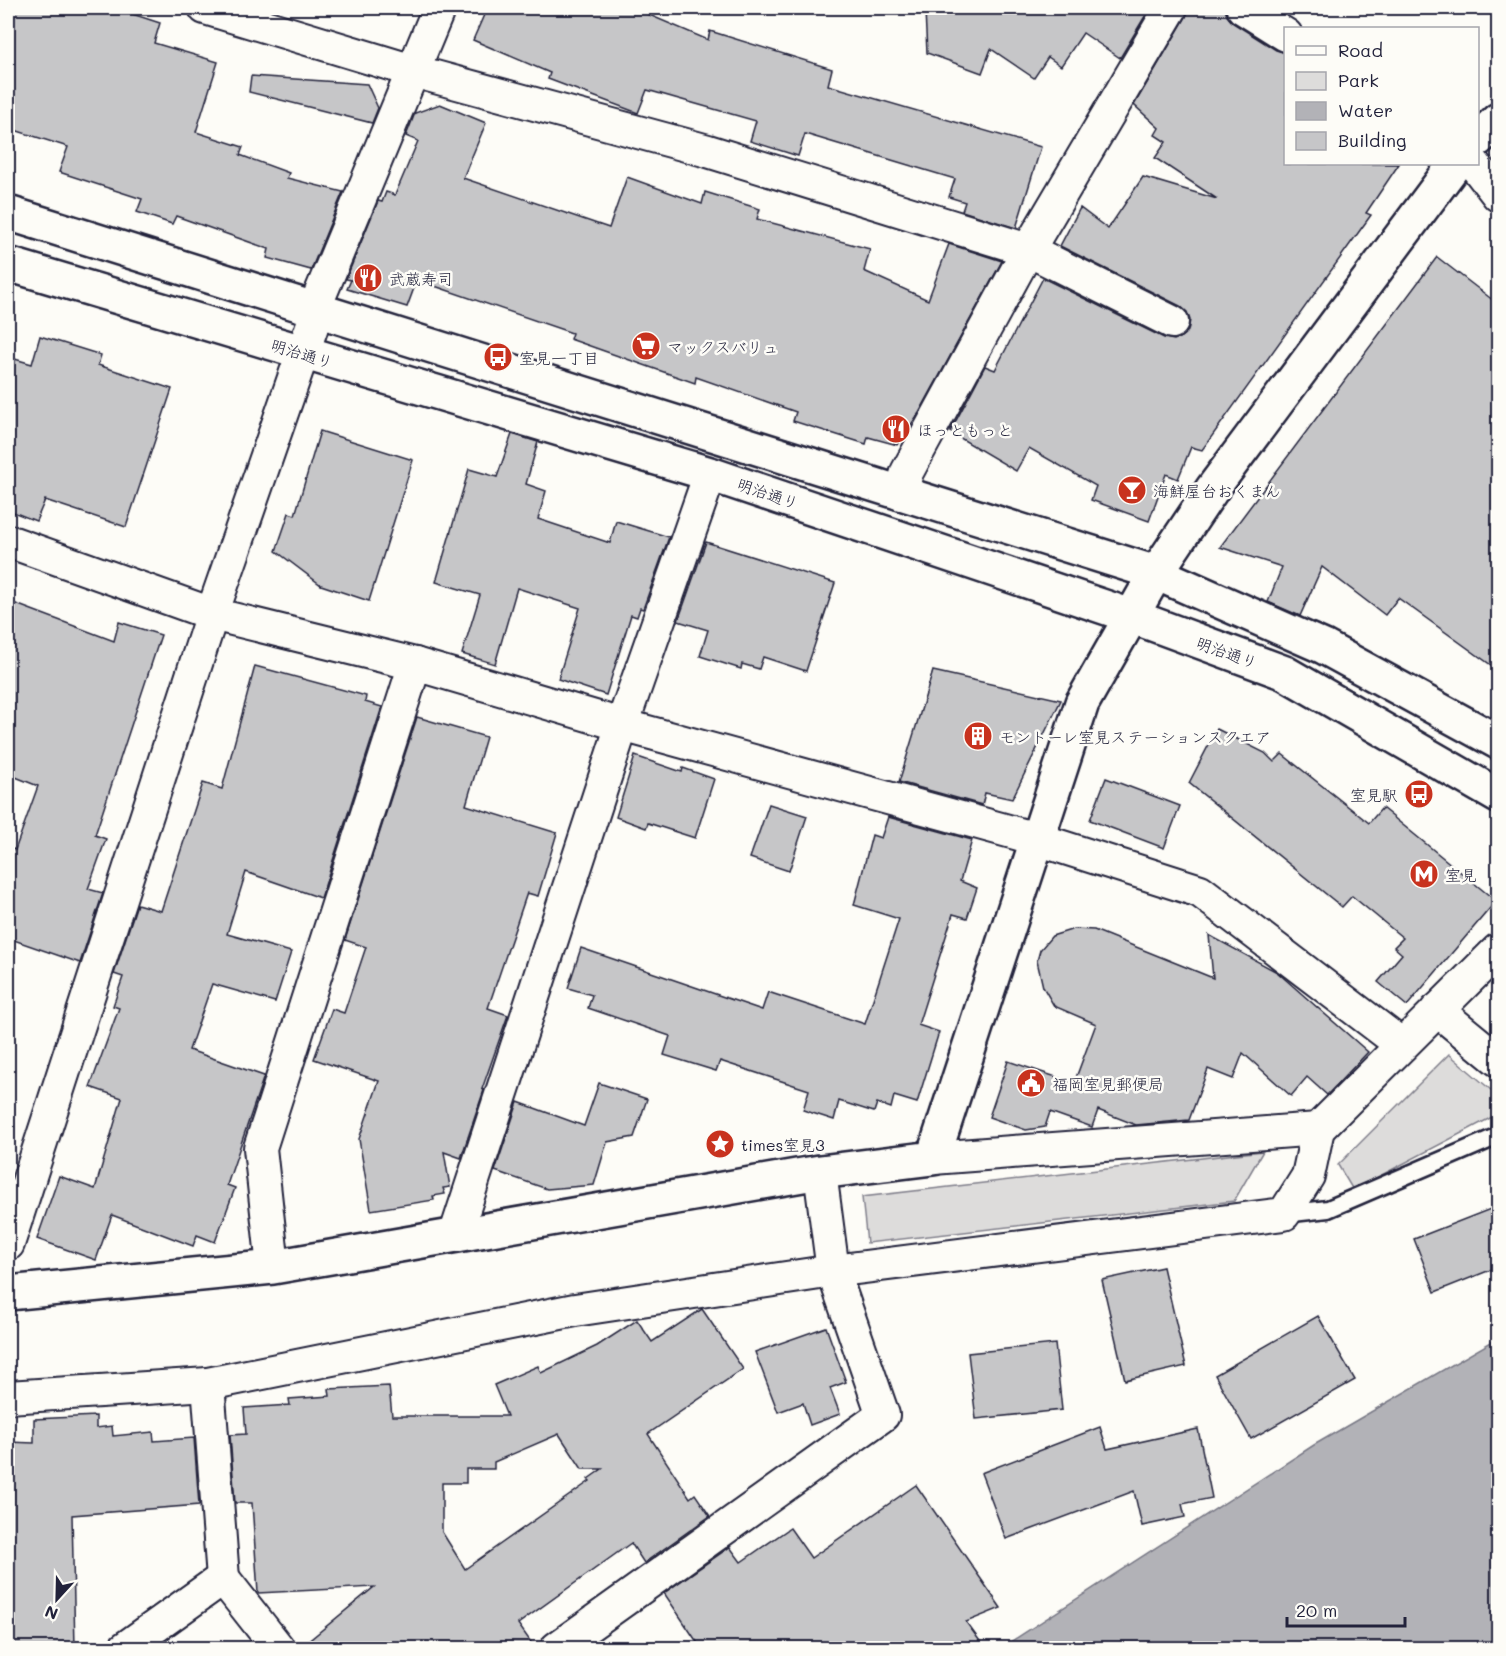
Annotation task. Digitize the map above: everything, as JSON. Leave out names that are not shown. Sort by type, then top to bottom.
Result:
[{"type":"street","points":[[205,8],[413,71],[708,151],[1028,250],[1172,322]]},
{"type":"street","points":[[8,1244],[212,614],[317,312],[320,296],[439,8]]},
{"type":"street","points":[[901,494],[907,472],[1028,250],[1171,8]]},
{"type":"street","points":[[1243,8],[1284,34]]},
{"type":"street","points":[[1479,138],[1498,120]]},
{"type":"street","points":[[933,1158],[1082,703],[1156,573],[1213,488],[1454,165]]},
{"type":"street","points":[[1475,165],[1498,195]]},
{"type":"street","points":[[8,213],[317,312],[1156,573],[1324,647],[1498,742]]},
{"type":"street","name":"明治通り","points":[[8,264],[710,474],[1131,616],[1285,673],[1498,796]]},
{"type":"street","points":[[455,1236],[622,725],[710,474]]},
{"type":"street","points":[[8,541],[212,614],[415,664],[622,725],[1037,839],[1200,891],[1402,1045]]},
{"type":"street","points":[[273,1267],[260,1148],[415,664]]},
{"type":"street","points":[[8,1397],[208,1384],[574,1310],[833,1271],[1284,1214],[1308,1176],[1318,1129],[1498,950]]},
{"type":"street","points":[[1437,1010],[1498,1060]]},
{"type":"street","points":[[8,1293],[273,1267],[820,1172],[933,1158],[1318,1129]]},
{"type":"street","points":[[557,1648],[883,1415],[833,1271],[820,1172]]},
{"type":"street","points":[[208,1384],[223,1578],[278,1648]]},
{"type":"street","points":[[124,1648],[223,1578]]},
{"type":"lane","points":[[1284,1214],[1328,1209],[1498,1136]]},
{"type":"green space","points":[[1449,1054],[1498,1096],[1498,1114],[1353,1190],[1338,1165]]},
{"type":"green space","points":[[1263,1151],[1234,1201],[867,1243],[862,1197]]},
{"type":"water","points":[[1498,1338],[1498,1648],[1001,1648],[1314,1445]]},
{"type":"building","points":[[8,8],[114,8],[160,23],[154,43],[218,62],[196,132],[243,147],[240,155],[289,173],[287,178],[343,192],[311,270],[267,258],[269,249],[176,216],[172,224],[137,212],[142,199],[59,172],[68,147],[8,128]]},
{"type":"building","points":[[487,8],[633,8],[708,40],[710,31],[832,69],[828,85],[1041,147],[1016,228],[962,211],[965,202],[949,197],[955,179],[805,134],[798,156],[750,141],[756,121],[647,90],[638,113],[548,79],[550,73],[473,40]]},
{"type":"building","points":[[972,8],[1150,8],[1120,58],[1083,33],[1061,66],[1048,57],[1034,78],[991,49],[982,73],[927,53],[925,11]]},
{"type":"building","points":[[1189,8],[1225,8],[1227,16],[1233,23],[1276,50],[1284,52],[1284,165],[1398,165],[1366,213],[1371,215],[1202,450],[1191,447],[1178,479],[1166,474],[1149,521],[1091,500],[1096,486],[1029,448],[1016,471],[950,432],[985,366],[995,370],[1043,278],[1164,338],[1174,340],[1188,331],[1190,320],[1187,312],[1180,306],[1060,246],[1080,208],[1108,229],[1143,177],[1217,199],[1155,158],[1166,142],[1155,135],[1159,128],[1134,105],[1186,17]]},
{"type":"building","points":[[251,76],[367,84],[378,108],[372,123],[249,92]]},
{"type":"building","points":[[440,104],[486,123],[463,178],[609,228],[627,177],[702,204],[705,192],[760,209],[757,219],[870,249],[864,271],[928,300],[949,244],[1002,261],[919,413],[897,445],[868,437],[866,444],[793,421],[796,412],[696,377],[695,383],[570,339],[572,333],[417,280],[407,307],[347,289],[351,280],[346,279],[378,201],[382,202],[386,192],[395,195],[418,141],[406,136],[415,113]]},
{"type":"building","points":[[1437,257],[1498,304],[1498,670],[1398,598],[1385,615],[1322,567],[1300,616],[1268,602],[1282,567],[1220,547]]},
{"type":"building","points":[[40,336],[101,355],[98,365],[172,389],[126,527],[45,500],[36,521],[8,510],[8,357],[32,364]]},
{"type":"building","points":[[320,431],[413,460],[369,601],[321,585],[276,551],[289,513],[295,515]]},
{"type":"building","points":[[512,434],[538,442],[526,484],[546,491],[538,519],[610,543],[616,521],[669,537],[643,609],[640,608],[637,617],[631,615],[606,695],[558,679],[580,608],[517,588],[495,664],[462,654],[480,595],[436,582],[469,469],[497,477]]},
{"type":"building","points":[[706,542],[835,583],[806,671],[763,657],[759,669],[742,664],[741,669],[700,656],[708,630],[678,621]]},
{"type":"building","points":[[8,601],[114,641],[119,622],[161,635],[95,835],[106,839],[88,889],[103,893],[80,963],[8,938],[8,847],[15,850],[38,786],[8,774]]},
{"type":"building","points":[[255,666],[366,696],[365,702],[382,707],[321,898],[246,872],[227,934],[291,952],[275,1002],[212,984],[189,1050],[264,1076],[227,1185],[235,1188],[215,1242],[197,1235],[193,1246],[112,1215],[96,1260],[37,1239],[59,1176],[95,1189],[122,1098],[90,1087],[119,1008],[113,1006],[123,977],[114,974],[137,904],[161,911],[203,783],[222,789]]},
{"type":"building","name":"モントーレ室見ステーションスクエア","points":[[933,671],[1061,700],[1012,799],[985,793],[982,805],[899,782]]},
{"type":"building","points":[[417,717],[486,737],[466,805],[557,833],[538,896],[527,893],[488,1008],[508,1015],[461,1158],[444,1152],[450,1187],[443,1188],[445,1194],[433,1196],[434,1200],[371,1210],[359,1139],[379,1081],[314,1059],[332,1009],[344,1013],[366,947],[345,940]]},
{"type":"building","points":[[1217,729],[1265,753],[1274,762],[1282,754],[1369,823],[1382,808],[1496,901],[1407,1006],[1378,982],[1402,954],[1394,947],[1403,938],[1352,896],[1342,907],[1189,783]]},
{"type":"building","points":[[635,756],[682,772],[683,768],[714,779],[695,838],[648,823],[646,828],[616,817]]},
{"type":"building","points":[[1106,778],[1180,806],[1164,848],[1090,820]]},
{"type":"building","points":[[769,804],[807,816],[789,871],[750,858]]},
{"type":"building","points":[[888,817],[972,840],[960,881],[977,888],[967,918],[953,914],[918,1025],[939,1032],[917,1103],[894,1096],[891,1108],[877,1103],[874,1112],[839,1101],[834,1120],[803,1110],[809,1090],[720,1061],[716,1071],[664,1055],[670,1036],[588,1008],[592,995],[568,988],[581,948],[762,1010],[768,992],[865,1024],[899,919],[854,905],[872,835],[881,838]]},
{"type":"building","points":[[1074,929],[1094,930],[1213,978],[1209,935],[1277,972],[1368,1052],[1327,1095],[1307,1077],[1291,1096],[1243,1053],[1233,1079],[1208,1069],[1189,1120],[1136,1125],[1098,1110],[1092,1127],[1050,1112],[1045,1127],[1026,1130],[989,1117],[1008,1061],[1074,1083],[1096,1024],[1054,1006],[1043,987],[1037,961],[1040,950],[1052,936]]},
{"type":"building","points":[[599,1083],[647,1099],[634,1137],[607,1142],[594,1185],[547,1189],[495,1171],[518,1102],[584,1126]]},
{"type":"building","points":[[1498,1206],[1498,1267],[1435,1292],[1414,1239]]},
{"type":"building","points":[[1163,1267],[1186,1366],[1125,1380],[1102,1280]]},
{"type":"building","points":[[702,1309],[743,1369],[648,1434],[690,1498],[695,1494],[710,1516],[644,1563],[631,1543],[518,1624],[535,1648],[300,1648],[374,1587],[258,1593],[252,1503],[235,1503],[230,1435],[246,1434],[244,1408],[290,1405],[289,1399],[330,1396],[329,1389],[389,1386],[392,1416],[507,1416],[494,1385],[538,1366],[541,1373],[597,1346],[637,1320],[652,1342]],"holes":[[[559,1434],[582,1469],[602,1469],[588,1479],[590,1481],[465,1569],[442,1532],[442,1483],[466,1483],[466,1469],[494,1469],[494,1462]]]},
{"type":"building","points":[[1318,1316],[1355,1380],[1251,1439],[1215,1375]]},
{"type":"building","points":[[826,1327],[846,1382],[830,1388],[840,1414],[810,1425],[803,1403],[778,1412],[755,1352]]},
{"type":"building","points":[[1055,1344],[1062,1410],[976,1419],[968,1353]]},
{"type":"building","points":[[96,1416],[96,1428],[112,1426],[113,1436],[153,1432],[154,1441],[194,1438],[199,1505],[72,1515],[75,1648],[8,1648],[8,1442],[34,1443],[34,1419]]},
{"type":"building","points":[[1100,1427],[1107,1449],[1198,1429],[1212,1498],[1182,1504],[1185,1517],[1142,1526],[1134,1491],[1006,1539],[981,1473]]},
{"type":"building","points":[[916,1485],[1001,1608],[966,1622],[985,1648],[701,1648],[664,1593],[730,1547],[741,1562],[790,1528],[811,1558]]},
{"type":"place","name":"武蔵寿司","points":[[368,278]]},
{"type":"place","name":"マックスバリュ","points":[[646,346]]},
{"type":"place","name":"室見一丁目","points":[[498,357]]},
{"type":"place","name":"ほっともっと","points":[[896,429]]},
{"type":"place","name":"海鮮屋台おくまん","points":[[1132,490]]},
{"type":"place","name":"モントーレ室見ステーションスクエア","points":[[978,736]]},
{"type":"place","name":"室見駅","points":[[1419,794]]},
{"type":"place","name":"室見","points":[[1424,874]]},
{"type":"place","name":"福岡室見郵便局","points":[[1031,1083]]},
{"type":"place","name":"times室見3","points":[[720,1144]]}]
